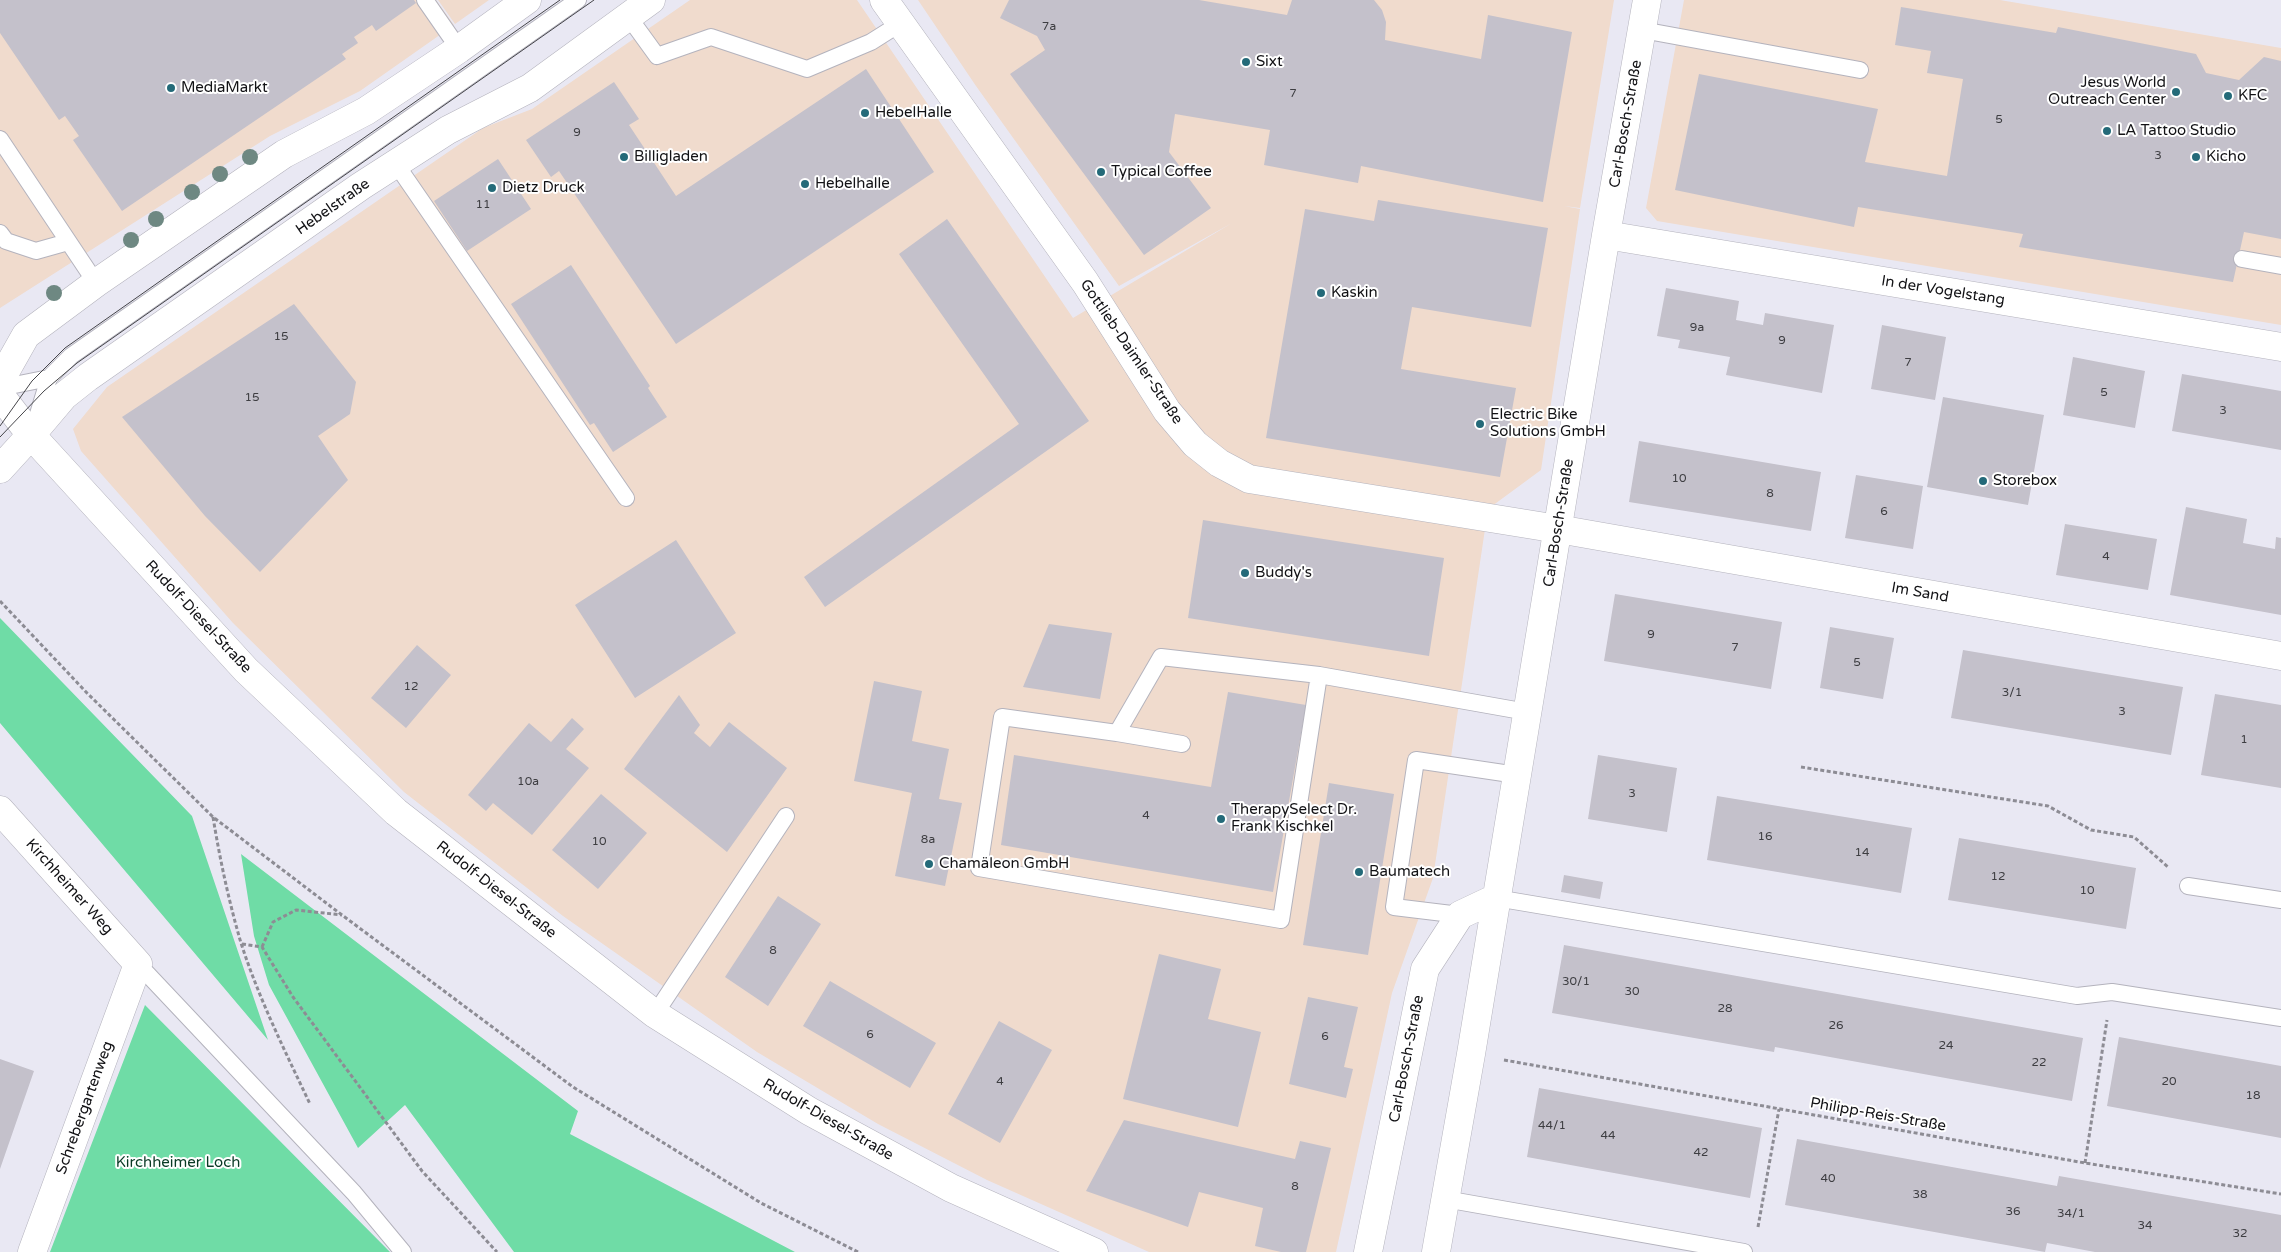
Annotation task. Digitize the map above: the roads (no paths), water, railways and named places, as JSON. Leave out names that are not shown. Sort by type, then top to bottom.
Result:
[{"type":"street","points":[[0,381],[26,335],[96,283],[284,154],[366,111],[459,49],[526,0]]},
{"type":"street","name":"Hebelstraße","points":[[31,435],[64,396],[88,377],[448,130],[530,88],[651,0]]},
{"type":"street","name":"Gottlieb-Daimler-Straße","points":[[884,0],[999,164],[1085,282],[1167,411],[1195,444],[1219,463],[1249,479],[1558,529]]},
{"type":"street","name":"Carl-Bosch-Straße","points":[[1436,1252],[1471,1054],[1606,235],[1647,0]]},
{"type":"street","name":"In der Vogelstang","points":[[1606,235],[2281,347]]},
{"type":"street","name":"Rudolf-Diesel-Straße","points":[[0,395],[31,435],[246,670],[396,812],[655,1014],[808,1111],[951,1188],[1094,1252]]},
{"type":"street","points":[[0,469],[31,435]]},
{"type":"street","name":"Im Sand","points":[[1558,529],[2281,656]]},
{"type":"street","name":"Kirchheimer Weg","points":[[0,810],[138,964]]},
{"type":"street","points":[[1460,915],[1496,898]]},
{"type":"street","name":"Carl-Bosch-Straße","points":[[1368,1252],[1425,968],[1460,915]]},
{"type":"street","name":"Schrebergartenweg","points":[[32,1252],[138,964]]},
{"type":"lane","points":[[426,0],[459,49]]},
{"type":"lane","points":[[31,435],[49,378],[71,356],[578,0]]},
{"type":"lane","points":[[628,16],[657,56],[711,37],[807,70],[871,42],[901,23]]},
{"type":"lane","points":[[1642,30],[1860,70]]},
{"type":"lane","points":[[0,139],[96,283]]},
{"type":"lane","points":[[396,164],[626,498]]},
{"type":"lane","points":[[0,233],[6,241],[36,251],[68,242]]},
{"type":"lane","points":[[2242,259],[2281,266]]},
{"type":"lane","points":[[0,388],[49,378]]},
{"type":"lane","points":[[1117,733],[1161,657],[1320,675],[1527,712]]},
{"type":"lane","points":[[1182,744],[1002,717],[979,868],[1281,920],[1320,675]]},
{"type":"lane","points":[[1460,915],[1394,907],[1416,760],[1516,775]]},
{"type":"lane","points":[[655,1014],[786,816]]},
{"type":"lane","points":[[2188,886],[2281,900]]},
{"type":"lane","points":[[1496,898],[2077,996],[2112,992],[2281,1018]]},
{"type":"lane","points":[[138,964],[354,1193],[403,1252]]},
{"type":"lane","points":[[1445,1199],[1744,1252]]},
{"type":"tram line","points":[[0,426],[32,381],[65,348],[560,0]]},
{"type":"tram line","points":[[0,437],[44,391],[77,363],[594,0]]},
{"type":"place","name":"Sixt","points":[[1246,62]]},
{"type":"place","name":"MediaMarkt","points":[[171,88]]},
{"type":"place","name":"Jesus World Outreach Center","points":[[2176,92]]},
{"type":"place","name":"KFC","points":[[2228,96]]},
{"type":"place","name":"HebelHalle","points":[[865,113]]},
{"type":"place","name":"LA Tattoo Studio","points":[[2107,131]]},
{"type":"place","name":"Billigladen","points":[[624,157]]},
{"type":"place","name":"Kicho","points":[[2196,157]]},
{"type":"place","name":"Typical Coffee","points":[[1101,172]]},
{"type":"place","name":"Hebelhalle","points":[[805,184]]},
{"type":"place","name":"Dietz Druck","points":[[492,188]]},
{"type":"place","name":"Kaskin","points":[[1321,293]]},
{"type":"place","name":"Electric Bike Solutions GmbH","points":[[1480,424]]},
{"type":"place","name":"Storebox","points":[[1983,481]]},
{"type":"place","name":"Buddy's","points":[[1245,573]]},
{"type":"place","name":"TherapySelect Dr. Frank Kischkel","points":[[1221,819]]},
{"type":"place","name":"Chamäleon GmbH","points":[[929,864]]},
{"type":"place","name":"Baumatech","points":[[1359,872]]},
{"type":"park label","name":"Kirchheimer Loch","points":[[178,1163]]}]
